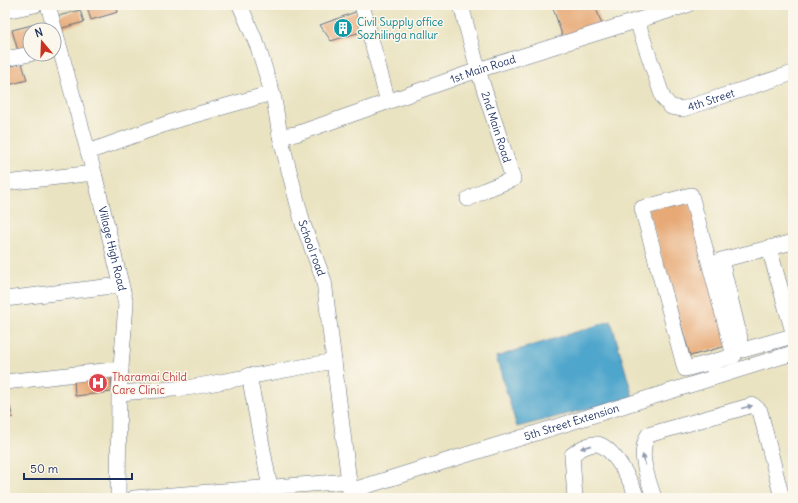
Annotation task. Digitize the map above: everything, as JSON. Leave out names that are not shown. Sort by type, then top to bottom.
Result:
[{"type":"street","points":[[5,11],[35,5]]},
{"type":"street","name":"Village High Road","points":[[48,5],[51,22]]},
{"type":"street","name":"School road","points":[[240,5],[258,47],[272,93],[280,136],[303,224],[324,281],[350,490]]},
{"type":"street","points":[[362,5],[388,102]]},
{"type":"street","name":"2nd Main Road","points":[[461,5],[478,70],[512,179],[468,199]]},
{"type":"street","name":"1st Main Road","points":[[280,136],[296,134],[478,70],[637,21],[660,9],[687,5]]},
{"type":"street","name":"4th Street","points":[[637,21],[663,98],[671,107],[683,109],[793,73]]},
{"type":"street","points":[[5,59],[22,56]]},
{"type":"street","name":"Village High Road","points":[[61,62],[94,173],[126,304],[119,393],[118,498]]},
{"type":"street","points":[[88,152],[177,120],[272,93]]},
{"type":"street","points":[[5,183],[94,173]]},
{"type":"street","points":[[690,195],[734,356],[712,362],[685,369],[642,208],[690,195]]},
{"type":"street","points":[[748,368],[721,260],[793,242]]},
{"type":"street","points":[[769,248],[793,332]]},
{"type":"street","points":[[5,299],[121,286]]},
{"type":"street","points":[[743,350],[793,336]]},
{"type":"street","name":"5th Street Extension","points":[[134,498],[270,488],[350,490],[793,353]]},
{"type":"street","points":[[119,393],[187,388],[249,375],[334,361]]},
{"type":"street","points":[[712,362],[716,377]]},
{"type":"street","points":[[5,382],[121,369]]},
{"type":"street","points":[[249,375],[270,488]]},
{"type":"street","points":[[654,498],[642,454],[643,444],[648,435],[753,405],[760,411],[782,498]]},
{"type":"street","points":[[575,498],[572,455],[580,448],[596,444],[608,449],[632,484],[637,498]]},
{"type":"water","points":[[611,321],[633,397],[517,427],[496,357]]},
{"type":"building","points":[[94,5],[116,5],[118,12],[91,20],[87,7]]},
{"type":"building","points":[[552,5],[595,5],[602,25],[563,38]]},
{"type":"building","points":[[80,10],[84,22],[62,28],[62,22],[57,22],[55,17]]},
{"type":"building","name":"Civil Supply office Sozhilinga nallur","points":[[358,11],[364,31],[331,41],[320,25]]},
{"type":"building","points":[[22,28],[22,50],[18,51],[12,30]]},
{"type":"building","points":[[22,63],[27,80],[5,86],[5,68]]},
{"type":"building","points":[[689,197],[730,345],[690,356],[648,209]]},
{"type":"building","points":[[111,376],[112,392],[75,396],[74,379]]},
{"type":"building","points":[[5,392],[13,417],[5,419]]},
{"type":"place","name":"Civil Supply office Sozhilinga nallur","points":[[343,28]]},
{"type":"place","name":"Tharamai Child Care Clinic","points":[[98,383]]}]
